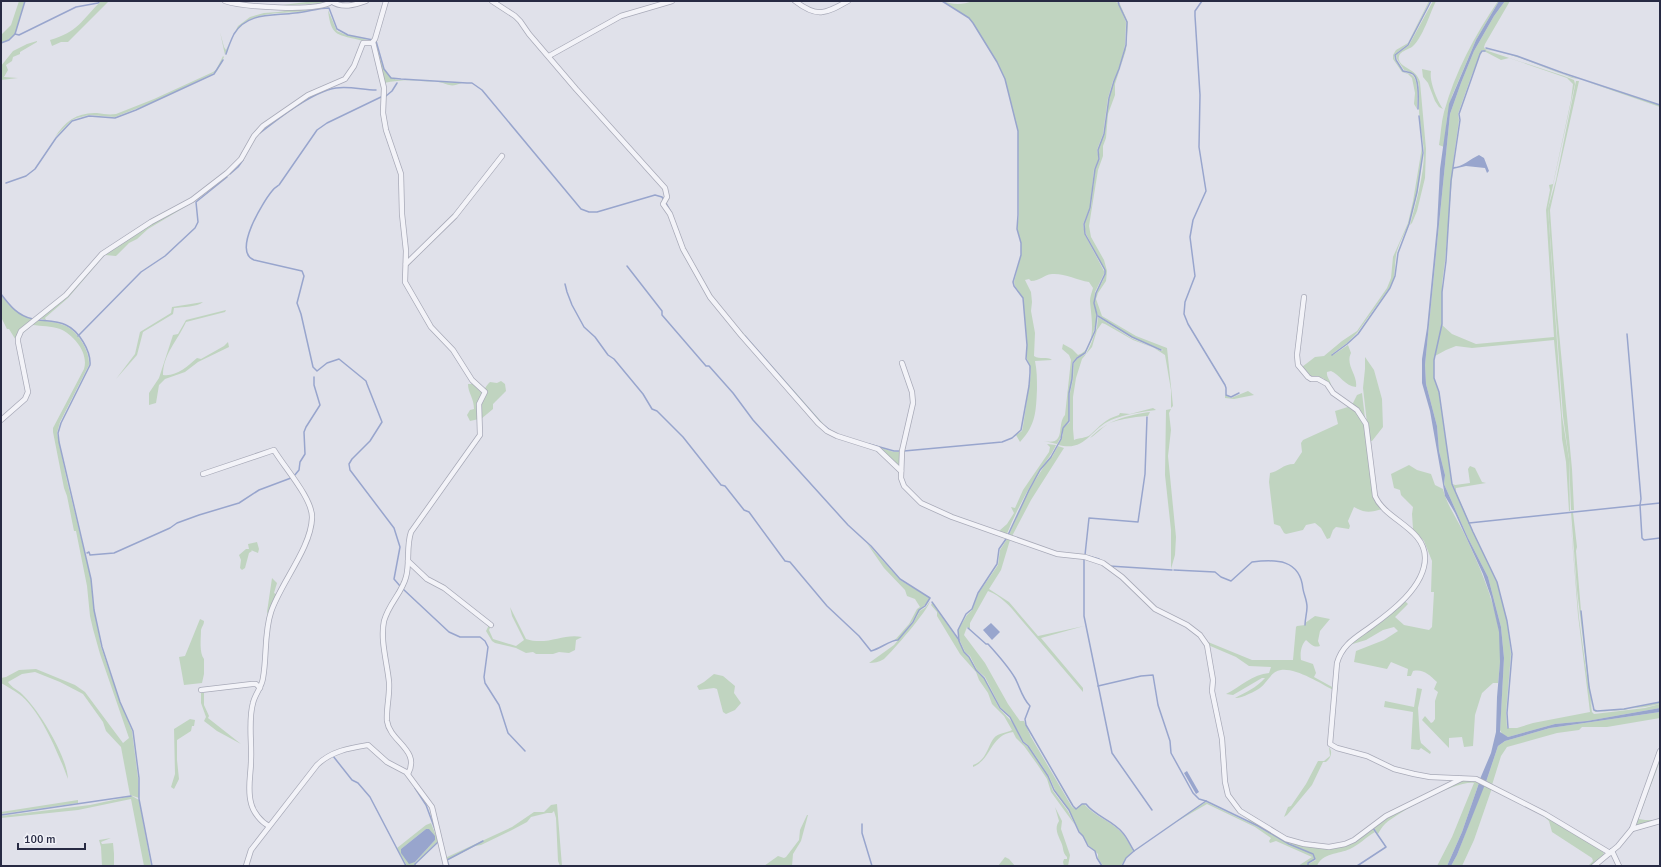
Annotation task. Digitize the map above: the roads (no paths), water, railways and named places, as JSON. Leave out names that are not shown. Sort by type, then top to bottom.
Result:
[{"type":"street","points":[[225,1],[244,6],[273,8],[317,6],[327,4],[331,1],[348,6],[366,1]]},
{"type":"street","points":[[386,1],[373,42],[384,88],[383,109],[386,130],[401,174],[401,205],[406,264],[405,278],[407,288],[429,323],[453,350],[472,380],[485,392],[479,404],[480,435],[411,532],[408,543],[408,561],[405,582],[387,612],[384,622],[383,638],[389,681],[387,720],[393,733],[411,758],[411,765],[408,774]]},
{"type":"street","points":[[492,1],[515,16],[665,188],[667,197],[663,204],[670,214],[683,249],[710,297],[736,330],[822,427],[832,434],[842,438],[878,449],[901,470]]},
{"type":"street","points":[[549,56],[621,16],[672,1]]},
{"type":"street","points":[[795,1],[805,8],[817,13],[830,10],[848,1]]},
{"type":"street","points":[[1,420],[25,399],[28,392],[18,338],[26,326],[66,295],[102,254],[151,222],[192,200],[227,173],[241,159],[254,136],[263,126],[308,95],[345,78],[354,66],[363,44],[373,42]]},
{"type":"street","points":[[406,264],[455,216],[502,156]]},
{"type":"street","points":[[1304,298],[1298,365],[1308,377],[1323,381],[1333,393],[1357,410],[1366,424],[1375,496],[1383,509],[1397,518],[1415,535],[1420,542],[1425,558],[1420,579],[1408,595],[1378,621],[1350,641],[1341,654],[1337,663],[1330,744],[1337,748],[1367,756],[1394,769],[1426,777],[1461,779],[1474,778],[1545,814],[1611,852],[1619,866]]},
{"type":"street","points":[[902,363],[912,392],[913,403],[903,446],[901,470],[902,483],[915,498],[926,506],[985,530],[1057,554],[1085,557],[1103,563],[1122,577],[1156,609],[1187,625],[1200,635],[1207,646],[1213,680],[1212,691],[1222,739],[1225,782],[1228,795],[1240,811],[1286,839],[1304,844],[1329,847],[1345,844],[1354,840],[1386,816],[1461,779]]},
{"type":"street","points":[[203,474],[274,450],[311,509],[312,522],[308,536],[272,611],[266,640],[264,670],[260,688],[256,695],[252,709],[252,762],[249,791],[254,810],[262,821],[269,826]]},
{"type":"street","points":[[408,561],[427,579],[444,588],[491,625]]},
{"type":"street","points":[[201,690],[252,684],[256,684],[260,688]]},
{"type":"street","points":[[246,866],[251,850],[317,764],[324,758],[335,753],[368,745],[387,762],[408,774],[432,807],[446,866]]},
{"type":"street","points":[[1594,866],[1611,852],[1632,829],[1660,751]]},
{"type":"street","points":[[1632,829],[1660,821]]},
{"type":"water","points":[[1499,1],[1505,1],[1494,16],[1474,51],[1450,114],[1425,365],[1426,384],[1437,426],[1439,451],[1445,475],[1444,484],[1468,538],[1488,577],[1501,627],[1504,658],[1500,732],[1508,737],[1555,724],[1587,721],[1660,708],[1660,712],[1550,728],[1505,741],[1498,746],[1486,782],[1480,779],[1491,753],[1496,732],[1500,662],[1499,632],[1491,597],[1483,574],[1455,513],[1445,496],[1430,411],[1422,383],[1422,359],[1427,328],[1437,226],[1440,169],[1449,104],[1476,40]]},
{"type":"water","points":[[1479,155],[1484,158],[1489,171],[1487,173],[1485,168],[1466,166],[1453,169],[1453,167],[1457,167]]},
{"type":"water","points":[[991,623],[1000,632],[992,640],[983,630]]},
{"type":"water","points":[[1187,771],[1199,792],[1196,794],[1184,773]]},
{"type":"water","points":[[1479,783],[1484,785],[1484,787],[1457,855],[1451,866],[1447,866],[1462,832]]},
{"type":"water","points":[[426,829],[429,829],[435,836],[435,840],[415,862],[409,864],[401,853],[401,849]]},
{"type":"waterway","points":[[1,43],[9,40],[15,34],[25,1]]},
{"type":"waterway","points":[[15,34],[19,35],[76,7],[98,3],[100,1]]},
{"type":"waterway","points":[[904,451],[1002,442],[1012,438],[1021,430],[1029,386],[1030,366],[1026,359],[1027,345],[1023,298],[1014,286],[1013,282],[1021,255],[1021,243],[1017,229],[1018,131],[1005,79],[997,62],[969,18],[942,1]]},
{"type":"waterway","points":[[1008,535],[1029,490],[1040,470],[1051,457],[1061,439],[1063,428],[1069,421],[1069,393],[1073,363],[1077,358],[1085,353],[1095,331],[1097,315],[1094,303],[1096,293],[1105,274],[1105,270],[1085,234],[1084,224],[1090,208],[1095,169],[1099,159],[1098,150],[1104,134],[1109,98],[1126,45],[1127,22],[1118,1]]},
{"type":"waterway","points":[[1202,1],[1195,11],[1195,16],[1200,95],[1199,147],[1206,191],[1193,220],[1190,237],[1195,276],[1185,302],[1184,314],[1188,324],[1225,385],[1226,395],[1231,397],[1239,393]]},
{"type":"waterway","points":[[1418,109],[1417,80],[1412,73],[1403,71],[1396,60],[1395,55],[1408,45],[1431,1]]},
{"type":"waterway","points":[[226,54],[234,34],[239,27],[253,18],[325,8],[329,8],[337,29],[348,35],[373,40]]},
{"type":"waterway","points":[[376,41],[384,69],[391,78],[472,83],[482,90],[581,209],[589,212],[597,212],[655,195],[662,197],[664,200]]},
{"type":"waterway","points":[[1486,48],[1517,56],[1660,105]]},
{"type":"waterway","points":[[1485,51],[1482,51],[1480,54],[1459,114],[1460,120],[1451,181],[1446,261],[1442,292],[1442,324],[1434,360],[1434,378],[1439,392],[1452,484],[1497,582],[1507,621],[1512,654],[1507,713],[1508,728]]},
{"type":"waterway","points":[[6,183],[26,176],[35,169],[56,138],[72,121],[89,116],[115,118],[136,110],[214,74],[223,60]]},
{"type":"waterway","points":[[386,96],[392,91],[397,83]]},
{"type":"waterway","points":[[260,133],[296,106],[327,90],[336,88],[376,90]]},
{"type":"waterway","points":[[381,97],[327,123],[317,130],[279,185],[273,190],[262,205],[251,227],[246,247],[248,255],[254,260],[302,271],[304,276],[297,303],[301,314],[313,367],[317,371],[327,363],[339,359],[366,381],[382,422],[370,441],[349,464],[350,470],[394,528],[400,547],[394,579],[400,586]]},
{"type":"waterway","points":[[1332,355],[1358,334],[1390,288],[1395,276],[1398,253],[1409,224],[1417,192],[1423,153],[1419,116]]},
{"type":"waterway","points":[[230,174],[243,160]]},
{"type":"waterway","points":[[78,336],[141,272],[165,256],[195,228],[198,222],[196,202],[227,177]]},
{"type":"waterway","points":[[666,203],[671,212]]},
{"type":"waterway","points":[[565,284],[572,305],[584,327],[595,337],[608,355],[614,359],[643,394],[652,409],[657,411],[683,437],[721,485],[725,486],[744,510],[749,512],[785,561],[790,562],[827,606],[859,636],[871,651],[892,641],[898,640],[913,622],[919,610],[925,606],[930,598],[900,579],[871,546],[848,525],[753,420],[733,393],[709,366],[706,366],[662,315],[662,311],[627,266]]},
{"type":"waterway","points":[[1,294],[19,313],[33,319]]},
{"type":"waterway","points":[[1098,316],[1132,337],[1161,350]]},
{"type":"waterway","points":[[38,320],[52,321],[71,328],[83,342],[90,360],[90,365],[61,423],[58,433],[59,442],[91,579],[94,610],[102,647],[120,702],[133,731],[139,778],[139,799],[152,866]]},
{"type":"waterway","points":[[1627,334],[1641,499],[1642,538],[1644,540],[1660,538]]},
{"type":"waterway","points":[[745,336],[821,423],[831,431]]},
{"type":"waterway","points":[[294,476],[299,470],[300,462],[305,454],[304,432],[320,405],[314,385],[314,377]]},
{"type":"waterway","points":[[1085,555],[1089,518],[1138,522],[1145,474],[1147,417]]},
{"type":"waterway","points":[[869,444],[894,451],[900,451]]},
{"type":"waterway","points":[[87,553],[89,552],[90,555],[114,553],[170,528],[177,523],[239,503],[259,490],[291,478]]},
{"type":"waterway","points":[[1469,523],[1660,503]]},
{"type":"waterway","points":[[1006,539],[999,549],[997,564],[978,593],[972,609],[966,614],[958,630],[959,641],[964,652],[969,657],[976,670],[984,678],[1000,708],[1010,717],[1023,742],[1028,746],[1048,776],[1054,790],[1069,810],[1079,832],[1083,836],[1088,846],[1095,851],[1102,866]]},
{"type":"waterway","points":[[1088,556],[1099,559]]},
{"type":"waterway","points":[[1084,559],[1084,616],[1112,753],[1152,810]]},
{"type":"waterway","points":[[1174,570],[1215,572],[1221,577],[1231,581],[1252,562],[1278,561],[1285,563],[1292,566],[1301,579],[1307,604],[1305,625]]},
{"type":"waterway","points":[[1109,566],[1172,570]]},
{"type":"waterway","points":[[403,589],[449,632],[460,637],[480,637],[485,641],[488,647],[484,677],[485,683],[499,705],[508,733],[525,751]]},
{"type":"waterway","points":[[932,602],[959,640]]},
{"type":"waterway","points":[[1581,611],[1589,687],[1594,710],[1624,709],[1660,702]]},
{"type":"waterway","points":[[968,628],[986,644],[988,644],[1015,678],[1023,696],[1030,706],[1025,719],[1026,725],[1073,806],[1076,809],[1082,804],[1086,804],[1094,812],[1118,828],[1125,836],[1134,851],[1126,858],[1122,866]]},
{"type":"waterway","points":[[1098,686],[1141,676],[1153,675],[1158,705],[1170,741],[1171,753],[1193,793],[1199,799],[1206,801]]},
{"type":"waterway","points":[[333,756],[352,780],[358,783],[370,797],[406,866]]},
{"type":"waterway","points":[[415,788],[426,805],[436,832]]},
{"type":"waterway","points":[[1,815],[131,796]]},
{"type":"waterway","points":[[1134,851],[1206,801],[1258,826],[1289,844],[1313,854],[1315,859],[1308,863],[1308,866]]},
{"type":"waterway","points":[[862,824],[862,833],[872,866]]},
{"type":"waterway","points":[[1357,866],[1386,847],[1373,828]]},
{"type":"waterway","points":[[415,866],[415,864],[439,841]]},
{"type":"waterway","points":[[449,866],[447,860],[483,841]]}]
